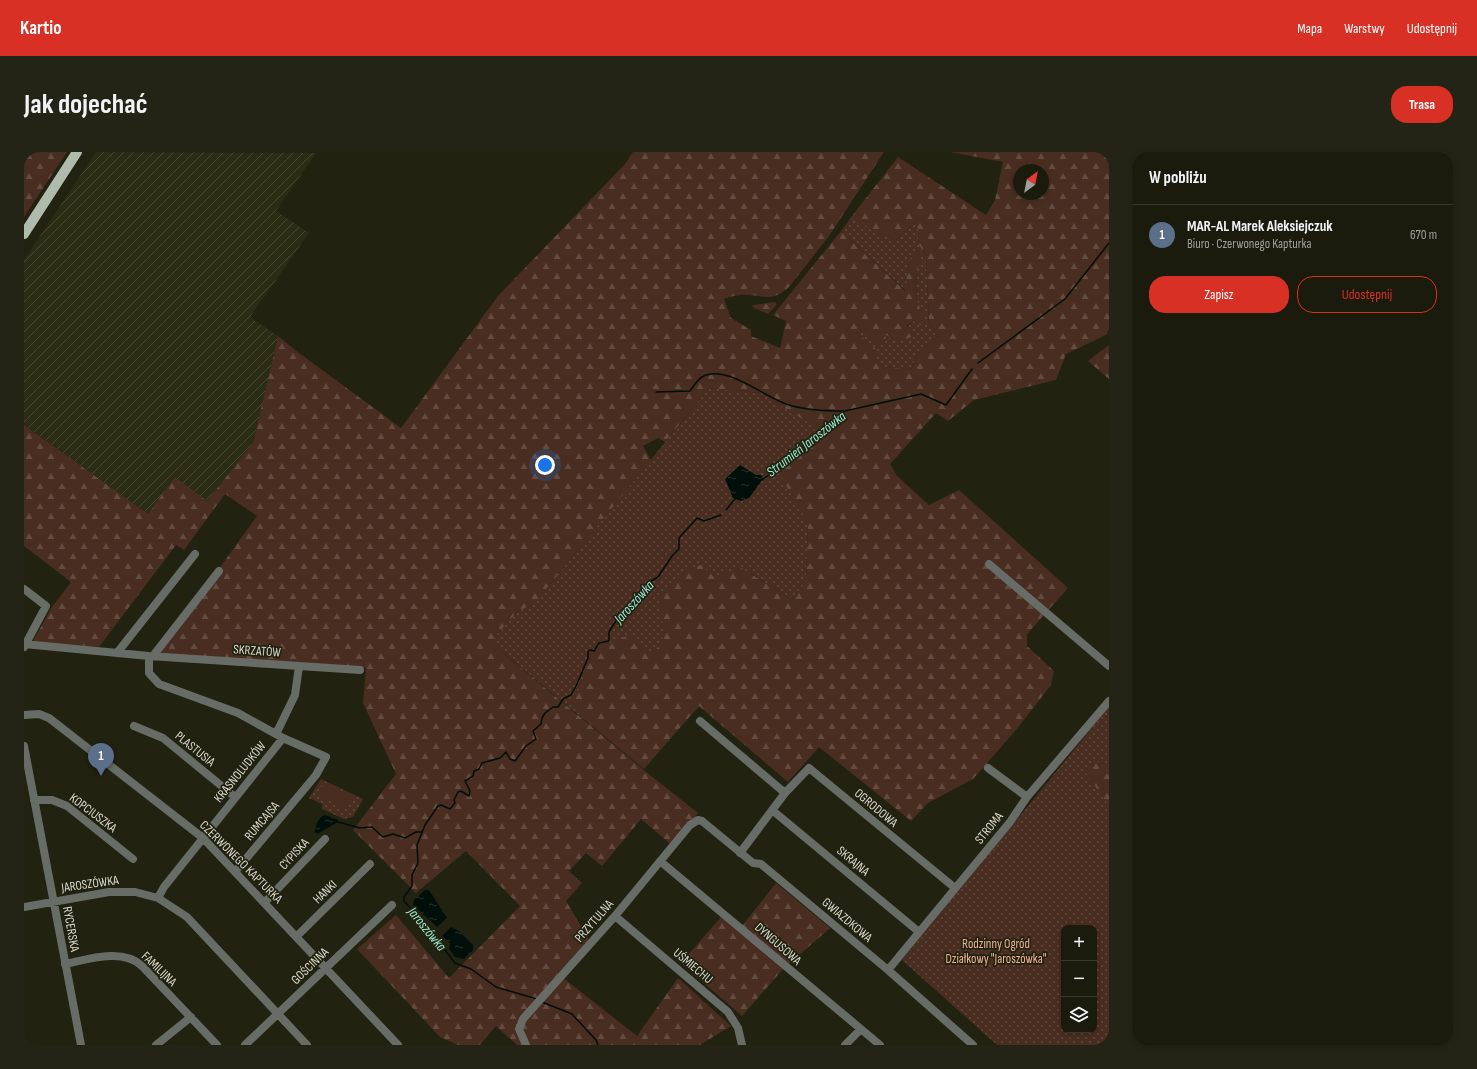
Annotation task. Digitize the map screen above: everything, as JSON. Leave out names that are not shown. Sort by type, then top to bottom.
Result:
[{"type":"main road","points":[[24,234],[77,152]]},
{"type":"street","points":[[117,653],[195,554]]},
{"type":"street","points":[[988,564],[1109,666]]},
{"type":"street","points":[[151,656],[219,571]]},
{"type":"street","name":"SKRZATÓW","points":[[24,589],[46,606],[24,645],[151,656],[360,670]]},
{"type":"street","name":"KRASNOLUDKÓW","points":[[151,656],[149,674],[159,684],[238,713],[280,736],[326,757]]},
{"type":"street","name":"KRASNOLUDKÓW","points":[[158,898],[164,887],[235,797],[280,736],[295,695],[299,666]]},
{"type":"street","name":"STROMA","points":[[888,970],[1010,822],[1027,797],[1109,701]]},
{"type":"street","name":"CZERWONEGO KAPTURKA","points":[[24,715],[39,714],[49,718],[203,838],[265,902],[324,968],[398,1045]]},
{"type":"street","points":[[700,721],[785,793]]},
{"type":"street","name":"PLASTUSIA","points":[[134,726],[163,738],[235,797]]},
{"type":"street","name":"RYCERSKA","points":[[24,746],[81,1045]]},
{"type":"street","name":"RUMCAJSA","points":[[235,872],[316,775],[326,757]]},
{"type":"street","name":"OGRODOWA","points":[[740,853],[785,793],[809,768],[955,888]]},
{"type":"street","points":[[988,768],[1027,797]]},
{"type":"street","name":"KOPCIUSZKA","points":[[34,800],[52,800],[63,804],[133,859]]},
{"type":"street","name":"SKRAJNA","points":[[772,810],[919,932]]},
{"type":"street","name":"GWIAZDKOWA","points":[[702,820],[753,863],[761,864],[888,970],[973,1045]]},
{"type":"street","name":"PRZYTULNA","points":[[526,1045],[519,1030],[523,1019],[615,916],[693,822],[702,820]]},
{"type":"street","name":"CYPISKA","points":[[265,902],[325,839]]},
{"type":"street","name":"DYNGUSOWA","points":[[660,861],[880,1045]]},
{"type":"street","name":"HANKI","points":[[296,936],[370,864]]},
{"type":"street","name":"JAROSZÓWKA","points":[[24,907],[114,892],[135,892],[158,898],[187,917],[307,1045]]},
{"type":"street","name":"GOŚCINNA","points":[[245,1045],[324,968],[392,905]]},
{"type":"street","name":"UŚMIECHU","points":[[615,916],[728,1012],[738,1028],[742,1045]]},
{"type":"street","name":"FAMILIJNA","points":[[65,964],[115,956],[133,959],[142,966],[216,1045]]},
{"type":"street","points":[[156,1045],[191,1017]]},
{"type":"street","points":[[845,1045],[861,1029]]},
{"type":"shaded area","points":[[96,152],[316,153],[276,211],[309,233],[250,317],[278,336],[253,443],[207,501],[148,514],[24,425],[24,260]]},
{"type":"green space","points":[[24,152],[67,152],[24,217]]},
{"type":"green space","points":[[633,152],[884,152],[829,236],[789,287],[773,297],[741,295],[724,299],[731,318],[751,330],[751,336],[780,348],[786,321],[773,315],[841,231],[905,291],[909,262],[916,249],[923,253],[916,277],[916,294],[925,317],[921,325],[913,321],[907,326],[913,336],[899,340],[893,339],[886,335],[885,341],[881,344],[871,340],[860,329],[856,333],[874,347],[877,353],[875,360],[884,367],[911,370],[917,355],[938,336],[929,323],[926,256],[919,245],[918,229],[914,224],[895,241],[887,233],[881,239],[858,219],[856,211],[898,157],[986,215],[995,200],[1003,162],[950,152],[1109,152],[1109,329],[1106,335],[1066,354],[1056,380],[974,400],[948,421],[936,413],[890,464],[897,476],[929,505],[959,490],[1068,588],[1027,634],[1027,646],[1054,671],[1051,685],[1016,730],[973,779],[928,803],[911,821],[819,747],[788,782],[699,706],[644,769],[586,721],[588,719],[566,700],[573,698],[574,693],[581,688],[588,652],[595,653],[601,645],[615,644],[625,637],[635,640],[646,652],[655,650],[660,645],[663,628],[660,600],[661,593],[665,591],[683,571],[701,565],[713,576],[717,576],[741,568],[792,599],[806,582],[808,524],[774,464],[817,428],[761,393],[709,388],[665,442],[658,438],[643,446],[651,460],[534,604],[518,611],[490,642],[645,771],[698,813],[673,846],[641,819],[602,866],[586,853],[569,871],[582,883],[566,901],[591,943],[562,977],[637,1036],[678,978],[731,1026],[700,1045],[517,1045],[496,1026],[480,1045],[458,1045],[440,1037],[357,949],[396,915],[449,978],[520,906],[466,851],[416,893],[353,830],[396,774],[363,703],[366,668],[158,653],[257,516],[225,494],[184,550],[176,545],[99,647],[33,641],[52,607],[71,582],[24,546],[24,425],[148,514],[175,477],[207,501],[253,443],[278,336],[401,428],[498,296],[625,164]]},
{"type":"green space","points":[[856,211],[858,219],[887,233],[895,241],[914,224],[918,229],[919,245],[926,256],[929,323],[938,336],[917,355],[911,370],[884,367],[875,360],[874,348],[856,333],[860,329],[871,340],[885,335],[893,339],[913,336],[907,327],[914,317],[917,309],[917,266],[909,262],[906,291],[841,231]]},
{"type":"green space","points":[[775,302],[777,304],[768,314],[752,307],[753,305]]},
{"type":"green space","points":[[1109,345],[1109,379],[1088,361]]},
{"type":"green space","points":[[709,388],[761,393],[818,428],[808,524],[806,582],[792,599],[750,573],[586,721],[490,642],[518,611],[534,604]]},
{"type":"green space","name":"Rodzinny Ogród Działkowy \"Jaroszówka\"","points":[[1109,707],[1109,1045],[997,1045],[902,960]]},
{"type":"green space","points":[[1097,761],[1109,772],[1109,806],[1083,769]]},
{"type":"green space","points":[[321,779],[363,799],[353,817],[344,819],[322,809],[322,804],[309,798]]},
{"type":"green space","points":[[324,782],[353,796],[347,809],[317,795]]},
{"type":"green space","points":[[776,883],[830,928],[783,969],[742,1016],[681,963],[721,917],[738,931]]},
{"type":"water","points":[[740,465],[756,475],[761,475],[763,479],[749,498],[741,501],[733,498],[725,479]]},
{"type":"water","points":[[325,815],[338,820],[338,822],[317,834],[315,832],[317,822]]},
{"type":"water","points":[[425,890],[429,890],[447,918],[437,927],[413,905],[414,900]]},
{"type":"water","points":[[451,927],[459,931],[473,945],[473,950],[464,959],[455,957],[449,949],[450,943],[442,936]]},
{"type":"waterway","name":"Strumień Jaroszówka","points":[[978,363],[1065,299],[1109,243]]},
{"type":"waterway","name":"Strumień Jaroszówka","points":[[762,480],[784,464],[845,411],[921,394],[946,405],[972,369]]},
{"type":"waterway","points":[[656,392],[690,391],[702,377],[712,374],[723,374],[746,383],[789,405],[816,410],[844,411]]},
{"type":"waterway","name":"Strumień Jaroszówka","points":[[726,510],[735,499]]},
{"type":"waterway","name":"Jaroszówka","points":[[537,999],[496,987],[471,969],[455,963],[424,923],[404,901],[404,897],[412,886],[412,875],[418,863],[417,845],[425,825],[438,806],[441,805],[450,809],[455,803],[454,800],[458,792],[461,791],[469,796],[470,791],[465,781],[473,776],[474,771],[479,769],[482,763],[500,758],[506,752],[510,759],[515,761],[526,746],[536,739],[533,731],[541,724],[545,713],[553,707],[558,707],[563,699],[571,695],[588,658],[588,652],[590,650],[594,651],[599,643],[609,641],[609,632],[619,616],[646,591],[651,581],[658,577],[672,556],[679,549],[679,538],[697,518],[704,521],[721,515]]},
{"type":"waterway","points":[[338,822],[360,828],[372,827],[383,837],[393,834],[405,838],[416,832],[422,832]]},
{"type":"waterway","name":"Jaroszówka","points":[[542,1002],[572,1014],[596,1040],[598,1045]]},
{"type":"place","name":"MAR-AL Marek Aleksiejczuk","points":[[101,776]]}]
